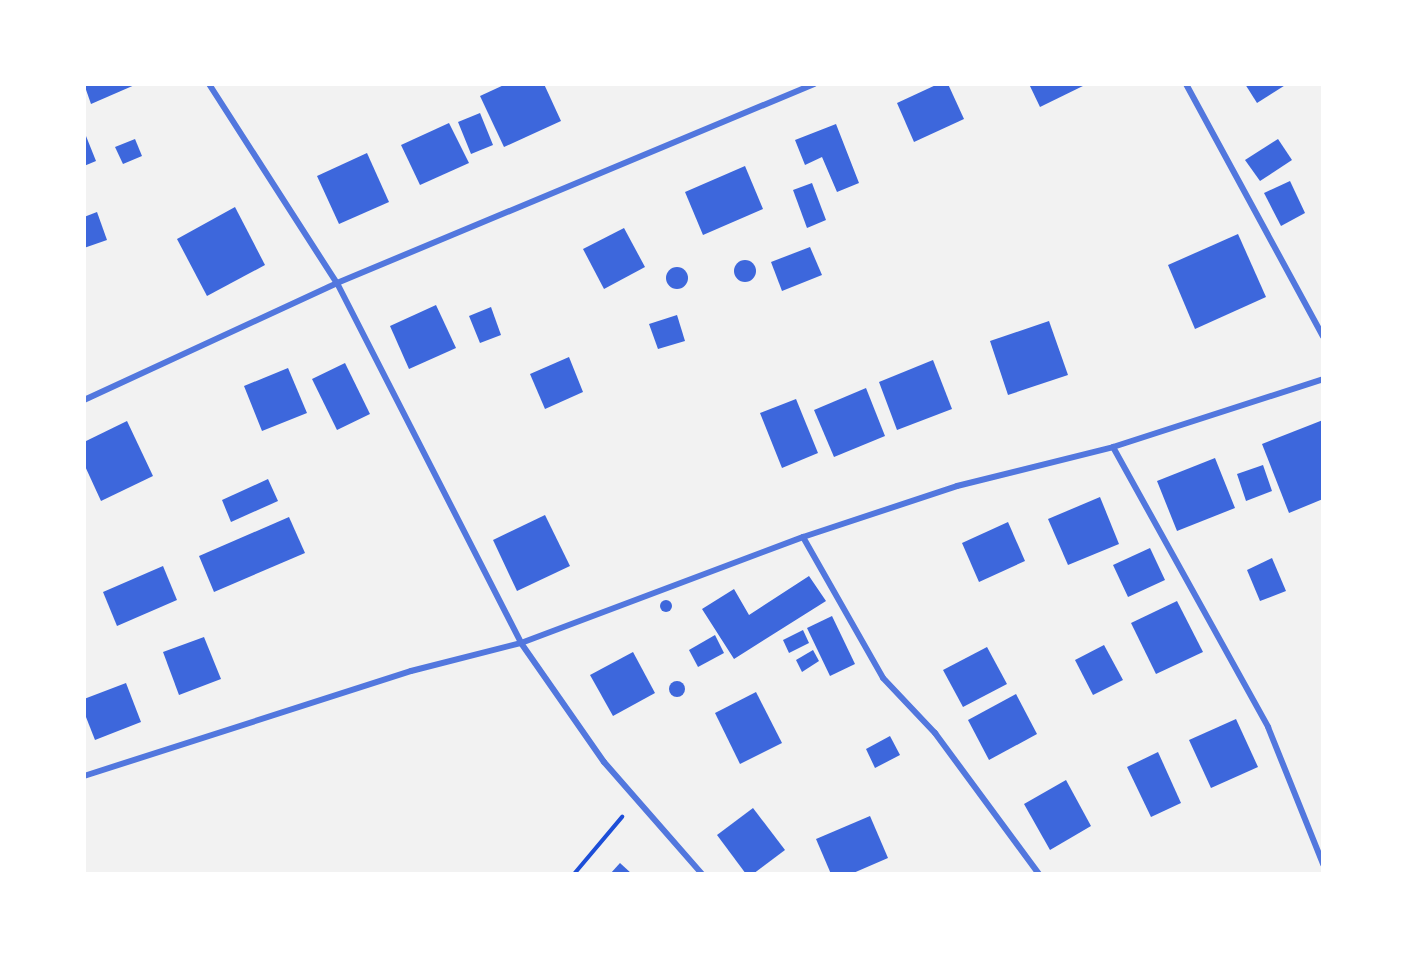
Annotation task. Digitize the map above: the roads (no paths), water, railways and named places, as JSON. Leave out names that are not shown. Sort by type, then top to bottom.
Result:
[{"type":"street","points":[[208,84],[337,283],[521,644],[604,762],[702,874]]},
{"type":"street","points":[[84,400],[337,283],[814,84]]},
{"type":"street","points":[[1185,84],[1323,336]]},
{"type":"street","points":[[84,776],[411,671],[521,644],[803,537],[957,486],[1113,447],[1323,379]]},
{"type":"street","points":[[1113,447],[1268,726],[1323,864]]},
{"type":"street","points":[[803,537],[883,678],[935,733],[1039,874]]}]
